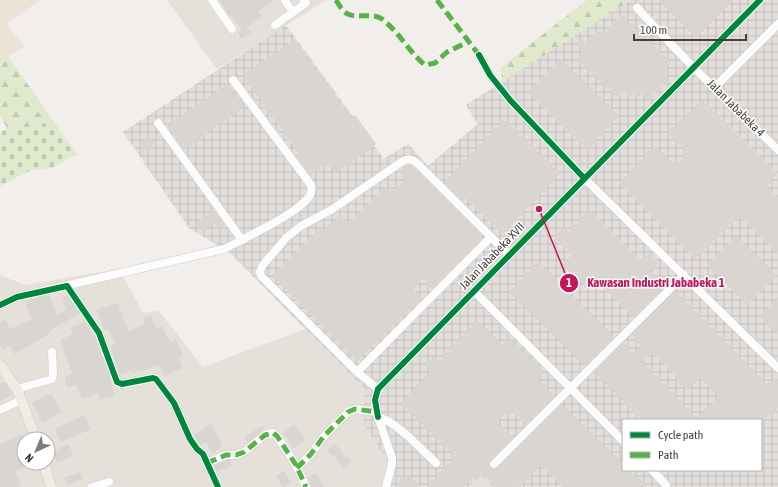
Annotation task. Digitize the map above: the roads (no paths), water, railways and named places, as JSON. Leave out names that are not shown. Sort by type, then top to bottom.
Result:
[{"type":"main road","points":[[0,365],[17,389],[33,431]]},
{"type":"main road","points":[[46,471],[51,487]]},
{"type":"street","points":[[212,0],[232,30]]},
{"type":"street","points":[[286,0],[285,1],[293,12]]},
{"type":"street","points":[[276,25],[306,2],[304,0]]},
{"type":"street","name":"Jalan Jababeka XVII","points":[[378,389],[760,0]]},
{"type":"street","name":"Jalan Jababeka 4","points":[[637,8],[693,67],[778,150]]},
{"type":"street","points":[[715,87],[778,24]]},
{"type":"street","points":[[479,55],[490,75],[510,100],[584,178],[778,368]]},
{"type":"street","points":[[0,305],[17,297],[224,249],[293,211],[309,197],[312,189],[311,185],[233,80]]},
{"type":"street","points":[[158,123],[242,240]]},
{"type":"street","points":[[386,487],[392,464],[392,458],[377,414],[375,400],[378,389],[357,372],[261,276],[260,272],[262,266],[286,238],[301,226],[331,210],[408,159],[415,161],[509,255]]},
{"type":"street","points":[[357,372],[491,237]]},
{"type":"street","points":[[494,464],[684,275]]},
{"type":"street","points":[[67,286],[99,333],[117,382],[122,384],[153,378],[156,379],[174,403],[190,439],[197,449],[203,454],[218,487]]},
{"type":"street","points":[[474,290],[622,440]]},
{"type":"street","points":[[17,389],[52,379],[52,352]]},
{"type":"street","points":[[0,410],[21,400]]},
{"type":"street","points":[[297,468],[312,454],[324,436],[348,412],[355,409],[377,414],[394,424],[436,464]]},
{"type":"street","points":[[207,463],[226,455],[236,455],[244,452],[265,435],[273,433],[277,436],[297,468],[306,487]]},
{"type":"street","points":[[653,471],[666,485]]},
{"type":"street","points":[[92,487],[109,482]]},
{"type":"place","name":"Kawasan Industri Jababeka 1","points":[[539,209]]}]
